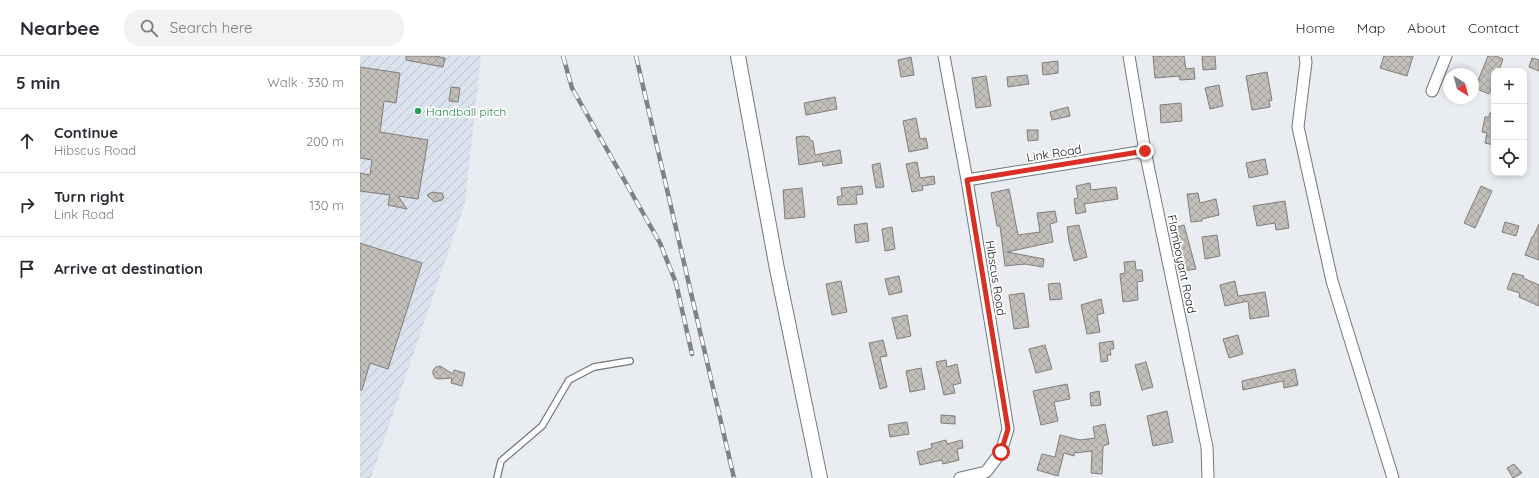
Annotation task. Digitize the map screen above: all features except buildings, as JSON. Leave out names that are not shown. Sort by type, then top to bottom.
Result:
[{"type":"street","points":[[738,56],[776,268],[820,478]]},
{"type":"street","name":"Hibscus Road","points":[[944,56],[967,180],[1008,429],[1001,452],[986,472],[960,478]]},
{"type":"street","name":"Flamboyant Road","points":[[1129,56],[1145,151],[1207,447],[1208,478]]},
{"type":"street","points":[[1305,56],[1306,62],[1298,127],[1332,281],[1393,478]]},
{"type":"street","points":[[1432,92],[1446,56]]},
{"type":"street","name":"Link Road","points":[[967,180],[1145,151]]},
{"type":"lane","points":[[497,478],[501,460],[542,426],[569,380],[594,367],[630,361]]},
{"type":"shaded area","points":[[360,56],[481,56],[465,203],[371,478],[360,478]]},
{"type":"railway","points":[[563,56],[572,88],[660,243],[676,283],[692,354]]},
{"type":"railway","points":[[636,56],[734,478]]},
{"type":"place","name":"Handball pitch","points":[[418,111]]},
{"type":"route","points":[[1001,452],[1008,429],[967,180],[1145,151]]}]
